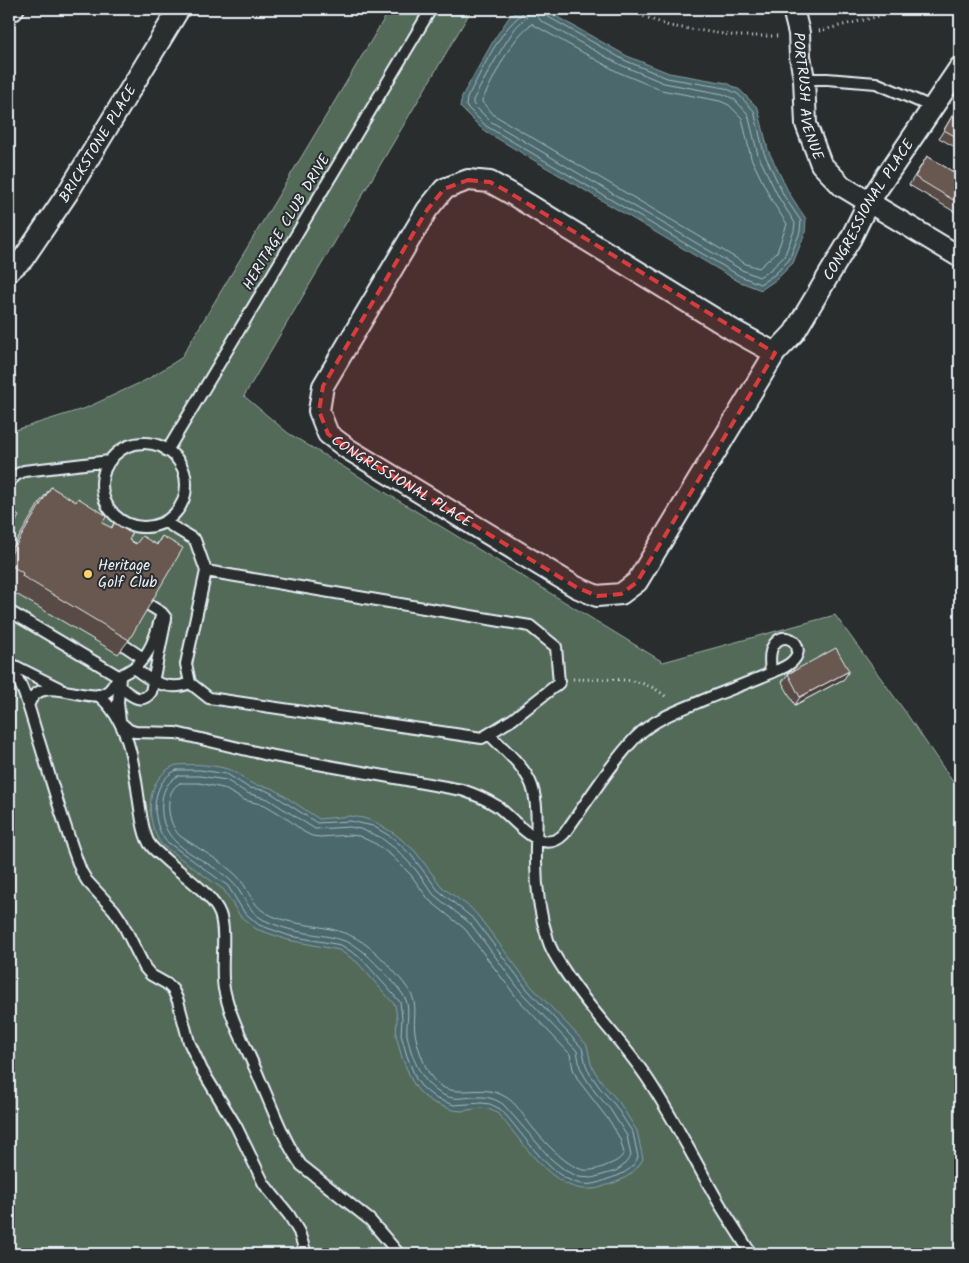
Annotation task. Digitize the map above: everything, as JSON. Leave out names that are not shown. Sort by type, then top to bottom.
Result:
[{"type":"street","name":"BRICKSTONE PLACE","points":[[9,271],[23,259],[67,194],[179,9]]},
{"type":"street","name":"PORTRUSH AVENUE","points":[[793,9],[799,33],[806,124],[820,164],[842,186],[960,257]]},
{"type":"street","name":"CONGRESSIONAL PLACE","points":[[775,353],[733,330],[510,193],[490,182],[468,180],[444,190],[427,210],[323,386],[319,411],[328,434],[348,449],[576,586],[597,596],[621,594],[637,582],[775,353],[794,333],[851,238],[868,203],[960,67]]},
{"type":"lane","name":"HERITAGE CLUB DRIVE","points":[[167,451],[431,9]]},
{"type":"lane","points":[[804,79],[876,83],[932,107]]},
{"type":"lane","points":[[148,443],[167,451],[181,464],[185,476],[186,490],[183,502],[176,513],[165,522],[152,527],[138,527],[124,522],[113,514],[105,502],[102,488],[104,474],[110,461],[120,451],[133,444],[148,443]]},
{"type":"lane","points":[[9,482],[16,475],[24,471],[110,461]]},
{"type":"lane","points":[[165,522],[194,540],[206,571],[186,664],[190,683],[209,698],[482,738],[513,718],[559,683],[556,647],[530,626],[206,571]]},
{"type":"lane","points":[[9,611],[119,681],[135,697],[142,699],[151,692],[166,618],[162,613],[149,605]]},
{"type":"lane","points":[[28,706],[38,693],[58,689],[98,696],[107,693],[150,650],[162,613]]},
{"type":"lane","points":[[125,646],[143,658]]},
{"type":"lane","points":[[9,665],[65,690]]},
{"type":"lane","points":[[9,665],[28,706],[81,871],[87,881],[114,910],[122,922],[145,968],[151,975],[167,984],[173,990],[189,1042],[202,1070],[236,1126],[264,1184],[293,1221],[299,1232],[306,1254]]},
{"type":"lane","points":[[134,668],[153,682],[180,687],[190,683]]},
{"type":"lane","points":[[119,681],[118,702],[120,722],[129,730],[135,732],[176,733],[268,755],[307,760],[462,790],[499,807],[536,840],[551,842],[559,840],[615,764],[637,736],[647,728],[676,711],[772,673]]},
{"type":"lane","points":[[98,696],[111,708],[120,722],[125,735],[147,841],[205,894],[220,912],[222,922],[222,969],[228,1003],[288,1145],[301,1165],[370,1220],[399,1254]]},
{"type":"lane","points":[[488,734],[515,761],[532,786],[536,807],[538,891],[548,942],[575,988],[600,1020],[634,1058],[648,1079],[688,1145],[718,1202],[752,1254]]},
{"type":"path","points":[[625,9],[669,26],[738,36],[777,36],[823,30],[876,17],[894,9]]},
{"type":"path","points":[[558,677],[640,682],[658,690],[666,697],[676,711]]},
{"type":"highlighted area","points":[[468,180],[490,182],[510,193],[775,353],[637,582],[621,594],[597,596],[576,587],[348,449],[328,434],[319,411],[323,386],[427,210],[444,189]]},
{"type":"green space","name":"Heritage Golf Club","points":[[390,9],[472,9],[244,396],[288,433],[663,662],[835,615],[960,790],[960,1254],[9,1254],[9,432],[86,408],[148,379],[181,358]]},
{"type":"water","points":[[521,9],[543,9],[627,56],[669,73],[727,83],[740,90],[758,108],[768,150],[789,193],[806,219],[805,233],[793,263],[777,279],[761,290],[738,281],[483,130],[460,107],[462,96],[495,38],[510,16]]},
{"type":"water","points":[[176,765],[206,765],[228,769],[251,783],[274,789],[319,819],[350,816],[375,822],[395,834],[415,851],[442,887],[471,908],[479,917],[531,986],[587,1045],[591,1064],[595,1072],[619,1102],[637,1131],[643,1159],[637,1168],[625,1178],[611,1184],[595,1189],[578,1188],[564,1183],[551,1174],[497,1113],[481,1108],[462,1111],[453,1110],[434,1103],[425,1097],[412,1081],[402,1058],[396,1035],[397,1018],[395,1005],[357,962],[339,950],[288,940],[256,929],[240,916],[224,890],[162,845],[152,824],[151,800],[153,789],[158,779]]},
{"type":"building","points":[[955,111],[960,114],[960,139],[944,130]]},
{"type":"building","points":[[927,156],[960,176],[960,204],[915,177]]},
{"type":"building","name":"Heritage Golf Club","points":[[51,487],[76,502],[78,498],[107,516],[102,523],[112,528],[114,523],[132,534],[129,540],[136,544],[142,536],[157,545],[162,536],[183,548],[129,640],[22,576],[23,573],[9,564],[9,557]]},
{"type":"building","points":[[9,510],[19,516],[9,534]]},
{"type":"building","points":[[836,648],[849,671],[800,697],[788,674]]},
{"type":"place","name":"Heritage Golf Club","points":[[88,574]]}]
